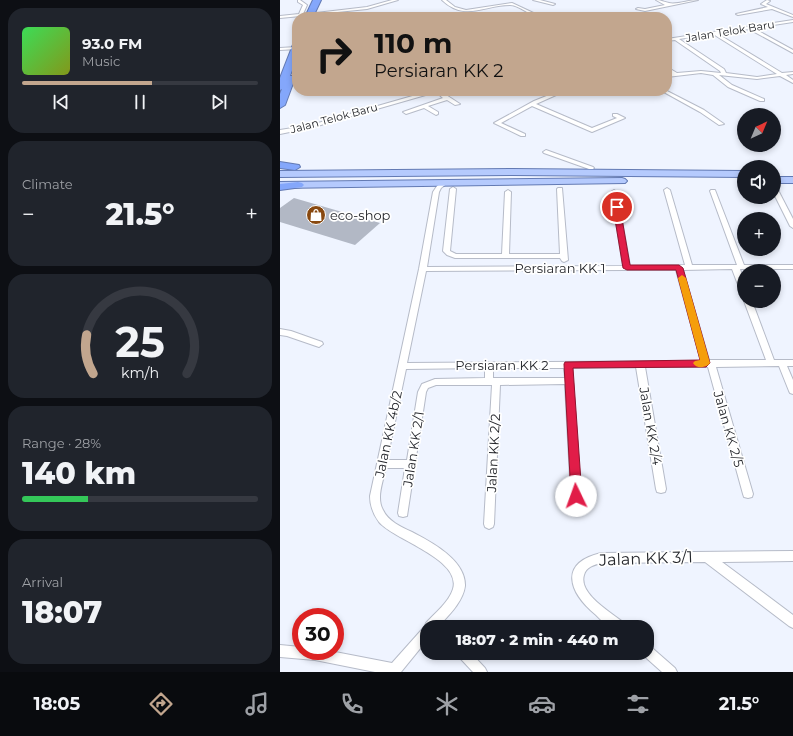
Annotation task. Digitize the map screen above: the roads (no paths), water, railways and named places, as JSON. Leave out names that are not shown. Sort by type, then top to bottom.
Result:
[{"type":"highway","points":[[315,12],[317,0]]},
{"type":"highway","points":[[316,12],[323,0]]},
{"type":"highway","points":[[280,87],[292,59]]},
{"type":"highway","points":[[280,105],[292,77]]},
{"type":"highway","points":[[280,164],[295,168]]},
{"type":"highway","points":[[280,186],[298,185]]},
{"type":"main road","points":[[280,168],[636,169],[737,179]]},
{"type":"main road","points":[[280,174],[698,176]]},
{"type":"main road","points":[[298,185],[424,184],[449,186],[737,174]]},
{"type":"main road","points":[[280,180],[513,175]]},
{"type":"street","points":[[337,12],[367,8],[396,0]]},
{"type":"street","points":[[444,0],[454,8],[466,11],[511,4],[529,12]]},
{"type":"street","points":[[535,0],[553,4]]},
{"type":"street","points":[[658,0],[669,5]]},
{"type":"street","points":[[638,9],[645,10],[696,0]]},
{"type":"street","points":[[299,1],[305,5],[302,12]]},
{"type":"street","points":[[768,1],[763,4],[793,16]]},
{"type":"street","points":[[738,14],[771,8]]},
{"type":"street","points":[[280,17],[292,16]]},
{"type":"street","name":"Jalan Telok Baru","points":[[672,39],[793,21]]},
{"type":"street","points":[[750,28],[793,52]]},
{"type":"street","points":[[714,33],[793,82]]},
{"type":"street","points":[[676,39],[722,70],[724,74]]},
{"type":"street","points":[[280,49],[292,46]]},
{"type":"street","points":[[672,75],[702,72],[757,78],[793,73]]},
{"type":"street","points":[[714,73],[722,80],[747,95],[762,100]]},
{"type":"street","points":[[672,95],[702,111],[721,124]]},
{"type":"street","name":"Jalan Telok Baru","points":[[280,132],[312,126],[417,96]]},
{"type":"street","points":[[444,96],[458,104]]},
{"type":"street","points":[[523,135],[497,123],[532,104],[551,96]]},
{"type":"street","points":[[406,112],[447,98]]},
{"type":"street","points":[[532,104],[592,130],[622,118],[615,115]]},
{"type":"street","points":[[424,106],[436,113]]},
{"type":"street","points":[[546,152],[591,168]]},
{"type":"street","points":[[424,184],[431,187],[436,192],[439,187],[449,186],[446,251],[449,254],[564,256]]},
{"type":"street","points":[[560,189],[565,268]]},
{"type":"street","points":[[667,190],[689,268]]},
{"type":"street","points":[[713,191],[737,264]]},
{"type":"street","name":"Jalan KK 4b/2","points":[[436,192],[423,269],[375,496],[375,504],[384,521],[444,557],[452,564],[459,575],[459,586],[454,598],[437,620]]},
{"type":"street","points":[[505,256],[508,192]]},
{"type":"street","points":[[614,192],[627,268]]},
{"type":"street","points":[[781,201],[793,226]]},
{"type":"street","name":"Persiaran KK 1","points":[[423,269],[737,267]]},
{"type":"street","name":"Persiaran KK 1","points":[[781,267],[793,267]]},
{"type":"street","name":"Jalan KK 2/5","points":[[679,268],[748,494]]},
{"type":"street","points":[[751,308],[771,363]]},
{"type":"street","points":[[280,332],[288,333],[319,344]]},
{"type":"street","points":[[782,363],[793,391]]},
{"type":"street","name":"Persiaran KK 2","points":[[403,366],[793,363]]},
{"type":"street","points":[[568,364],[576,496]]},
{"type":"street","name":"Jalan KK 2/4","points":[[640,364],[661,488]]},
{"type":"street","name":"Jalan KK 2/2","points":[[489,365],[493,382],[490,524]]},
{"type":"street","points":[[493,382],[569,381]]},
{"type":"street","name":"Jalan KK 2/1","points":[[403,513],[422,392],[425,386],[434,382],[493,382]]},
{"type":"street","points":[[382,464],[410,464]]},
{"type":"street","name":"Jalan KK 3/1","points":[[612,620],[585,598],[579,590],[576,582],[578,573],[583,565],[592,560],[601,558],[793,556]]},
{"type":"street","points":[[708,557],[793,622]]},
{"type":"street","name":"Jalan KK 4b/2","points":[[394,671],[420,641]]},
{"type":"street","points":[[280,651],[314,654],[394,671]]},
{"type":"street","points":[[654,657],[671,672]]},
{"type":"street","points":[[470,660],[481,672]]},
{"type":"place","name":"eco-shop","points":[[316,215]]}]
